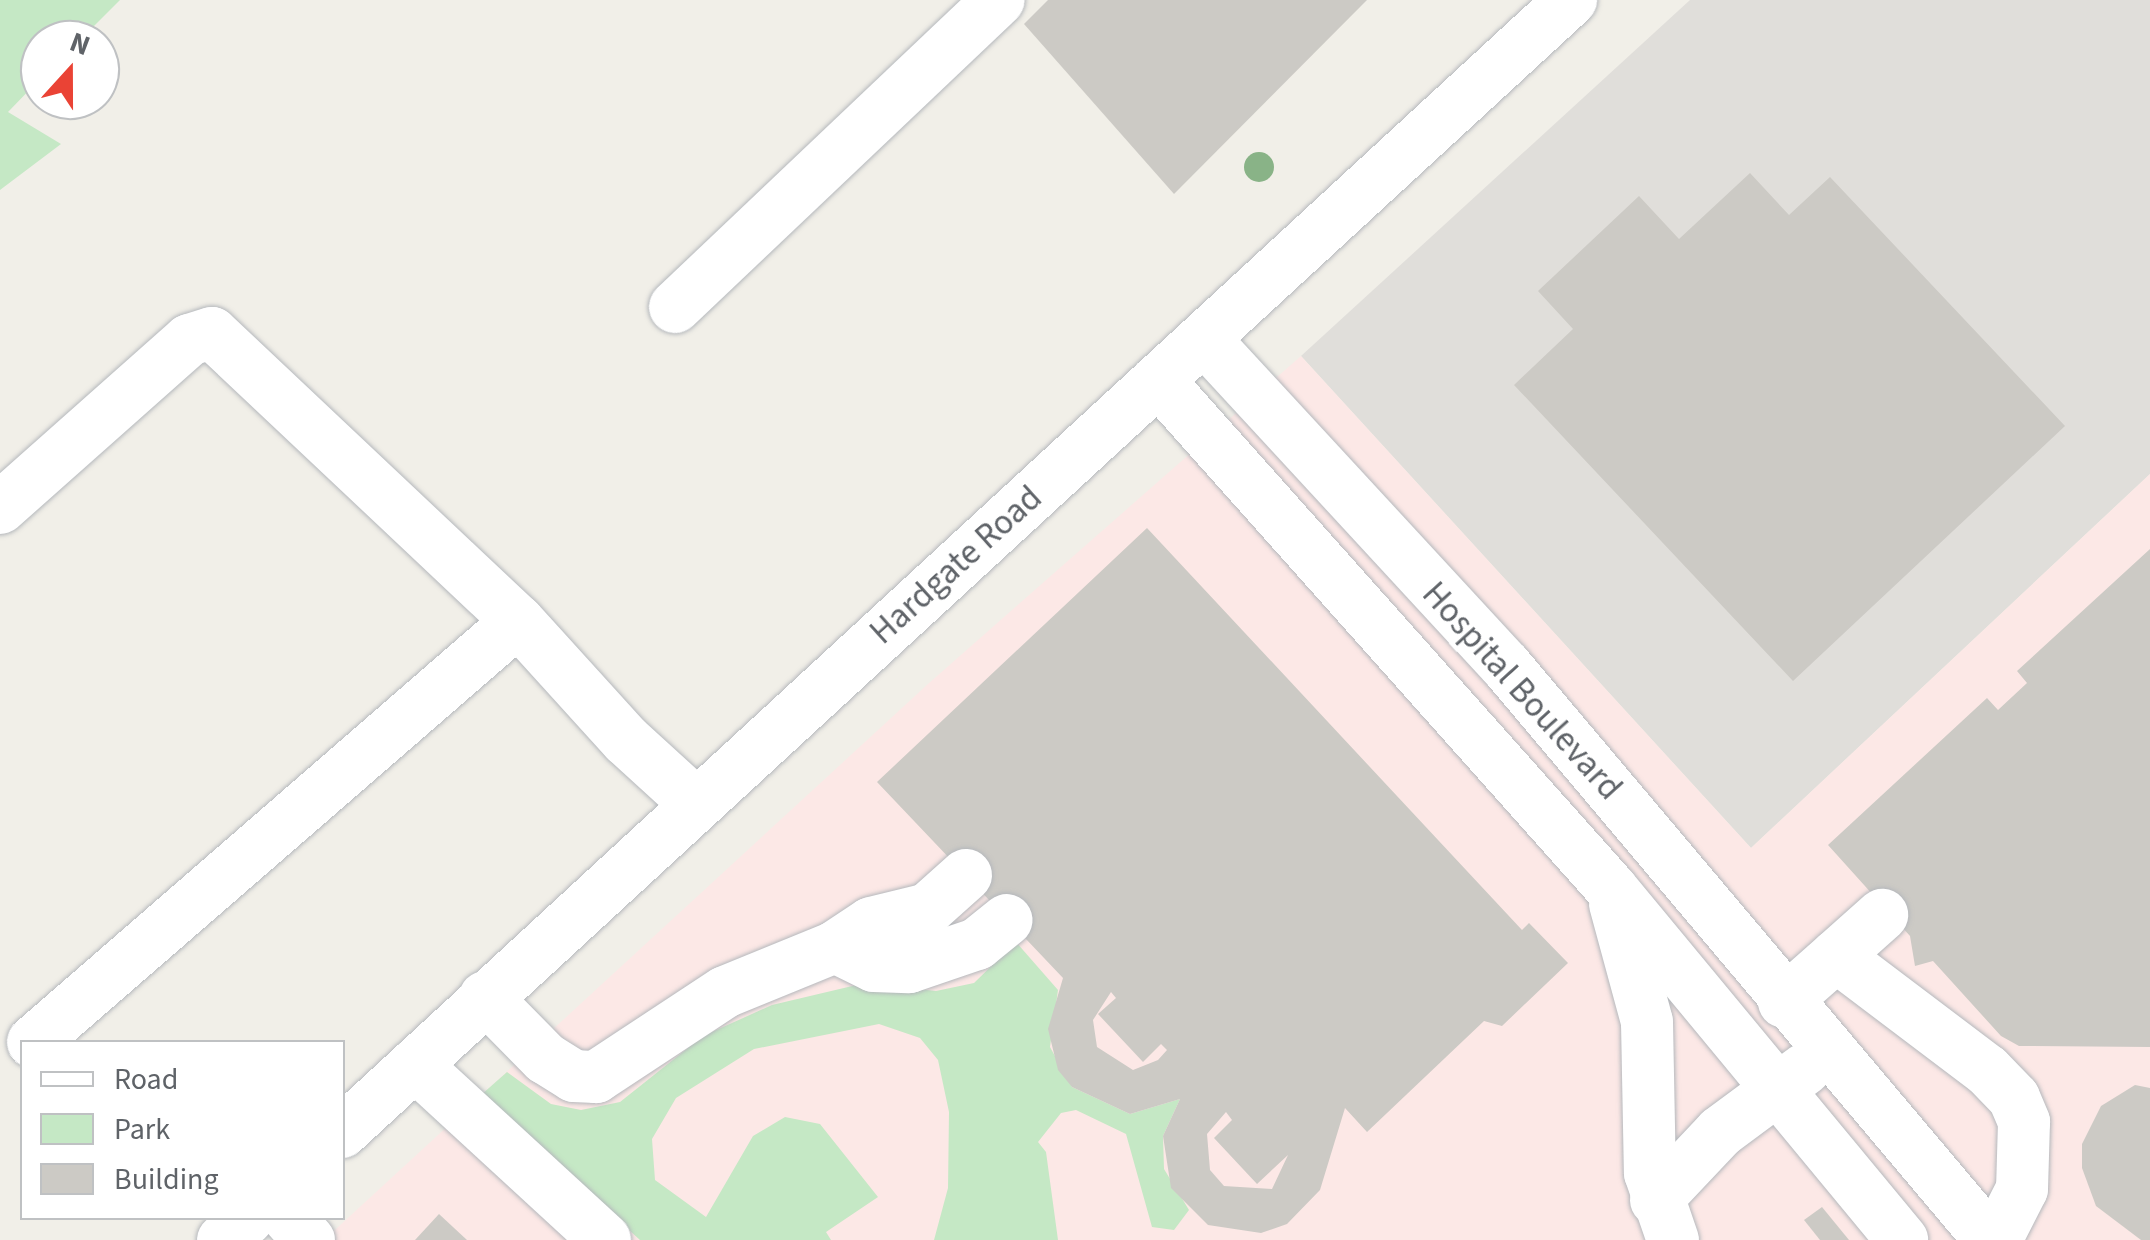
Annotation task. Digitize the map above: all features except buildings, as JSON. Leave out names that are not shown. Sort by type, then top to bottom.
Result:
[{"type":"street","points":[[675,307],[999,0]]},
{"type":"street","name":"Hardgate Road","points":[[345,1129],[694,802],[1204,340],[1571,0]]},
{"type":"street","points":[[0,508],[190,340],[212,334],[235,350],[518,620],[626,740],[694,802]]},
{"type":"street","name":"Hospital Boulevard","points":[[1204,340],[1506,666],[1784,1002],[1993,1240]]},
{"type":"street","name":"Hospital Boulevard","points":[[1158,380],[1611,888],[1902,1240]]},
{"type":"street","points":[[35,1040],[518,620]]},
{"type":"street","points":[[486,996],[545,1058],[574,1076],[596,1077],[725,992],[835,947],[871,924],[928,909],[966,875]]},
{"type":"street","name":"Hospital Boulevard","points":[[1611,888],[1647,1022],[1650,1173],[1665,1220]]},
{"type":"street","points":[[1784,1002],[1882,915]]},
{"type":"street","points":[[835,947],[874,966],[909,967],[978,944],[1007,920]]},
{"type":"street","points":[[1836,956],[1988,1070],[2014,1098],[2024,1122],[2022,1189],[1993,1240]]},
{"type":"street","name":"Hospital Boulevard","points":[[1665,1220],[1720,1132],[1828,1051]]},
{"type":"street","points":[[0,1072],[20,1054]]},
{"type":"street","points":[[415,1065],[605,1240]]},
{"type":"street","points":[[223,1240],[246,1220]]},
{"type":"street","points":[[290,1220],[309,1240]]},
{"type":"shaded area","points":[[1690,0],[2150,0],[2150,474],[1751,848],[1301,356]]},
{"type":"shaded area","points":[[1301,356],[1751,848],[2150,474],[2150,1240],[324,1240],[928,684]]},
{"type":"green space","points":[[0,0],[120,0],[100,20],[20,20],[20,100],[8,112],[61,144],[0,190]]},
{"type":"green space","points":[[1016,942],[1058,990],[1050,1047],[1072,1087],[1130,1114],[1180,1099],[1163,1136],[1164,1169],[1189,1210],[1174,1230],[1152,1227],[1126,1134],[1076,1110],[1061,1113],[1038,1142],[1046,1152],[1058,1240],[934,1240],[948,1188],[949,1112],[938,1060],[920,1038],[879,1024],[754,1049],[676,1098],[652,1139],[655,1180],[706,1217],[753,1136],[785,1117],[820,1124],[878,1197],[826,1232],[831,1240],[640,1240],[481,1095],[507,1072],[551,1104],[581,1110],[620,1102],[703,1036],[772,1005],[865,983],[936,991],[974,983]]}]
